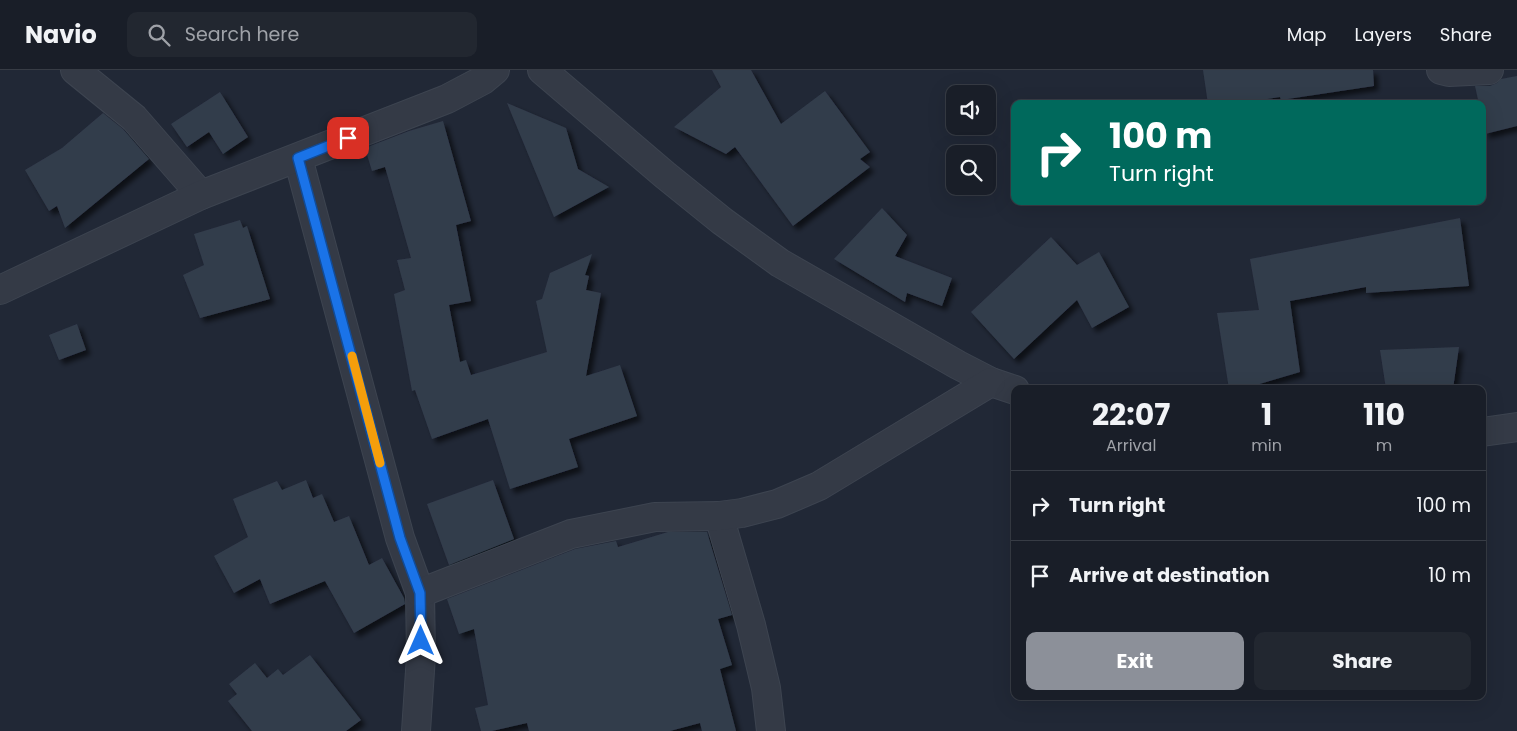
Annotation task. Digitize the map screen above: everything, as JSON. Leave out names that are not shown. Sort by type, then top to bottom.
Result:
[{"type":"street","points":[[75,70],[134,118],[201,195]]},
{"type":"street","points":[[0,290],[201,195],[447,99],[483,80],[495,70]]},
{"type":"street","points":[[542,70],[665,175],[722,221],[780,263],[1003,386]]},
{"type":"street","points":[[1441,70],[1449,72],[1489,70]]},
{"type":"street","points":[[298,158],[400,538],[420,593],[421,656],[416,731]]},
{"type":"street","points":[[420,593],[571,534],[654,517],[719,516],[742,513],[777,504],[819,486],[1003,386]]},
{"type":"street","points":[[1486,431],[1517,427]]},
{"type":"street","points":[[719,516],[751,625],[766,688],[771,731]]},
{"type":"building","points":[[712,70],[751,70],[781,124],[825,91],[870,152],[860,159],[870,167],[793,226],[735,147],[726,154],[674,127],[721,87]]},
{"type":"building","points":[[1203,70],[1373,70],[1374,86],[1281,100],[1280,97],[1260,100],[1207,100]]},
{"type":"building","points":[[1517,76],[1517,126],[1486,134],[1486,100],[1478,100],[1475,86],[1490,86],[1501,79]]},
{"type":"building","points":[[220,92],[248,137],[223,154],[209,132],[187,147],[171,124]]},
{"type":"building","points":[[507,103],[566,128],[578,169],[609,187],[554,217]]},
{"type":"building","points":[[103,113],[123,129],[149,159],[65,228],[57,206],[49,211],[25,170],[62,148]]},
{"type":"building","points":[[443,121],[471,221],[456,225],[471,301],[449,305],[460,362],[466,360],[471,375],[547,352],[536,301],[542,299],[550,273],[592,254],[585,275],[589,276],[586,290],[601,293],[586,376],[620,365],[637,416],[569,439],[578,467],[510,489],[488,419],[432,439],[415,390],[412,391],[394,294],[405,290],[397,260],[411,258],[385,167],[372,171],[365,148],[409,131]]},
{"type":"building","points":[[882,208],[907,235],[895,256],[952,278],[942,306],[907,293],[905,302],[834,259]]},
{"type":"building","points":[[1460,218],[1469,286],[1366,293],[1366,287],[1290,301],[1300,372],[1256,385],[1228,385],[1217,313],[1259,310],[1250,259]]},
{"type":"building","points":[[240,220],[243,228],[247,226],[270,299],[200,318],[183,275],[204,265],[194,234]]},
{"type":"building","points":[[1051,237],[1077,265],[1099,252],[1129,307],[1092,328],[1077,300],[1014,359],[971,312]]},
{"type":"building","points":[[77,324],[86,350],[59,360],[49,335]]},
{"type":"building","points":[[1459,347],[1454,385],[1385,385],[1380,350]]},
{"type":"building","points":[[306,480],[313,498],[322,494],[334,522],[349,516],[369,565],[382,558],[404,598],[405,604],[354,633],[325,581],[270,604],[260,579],[234,593],[214,556],[248,537],[233,499],[277,481],[282,490]]},
{"type":"building","points":[[493,480],[514,539],[449,565],[427,504]]},
{"type":"building","points":[[668,532],[707,532],[732,615],[718,619],[732,665],[720,669],[736,731],[702,731],[700,723],[670,731],[529,731],[527,723],[492,731],[481,731],[475,708],[488,705],[474,629],[459,634],[447,599],[575,549],[616,541],[618,547]]},
{"type":"building","points":[[310,655],[361,720],[346,731],[252,731],[228,701],[237,694],[229,684],[255,663],[267,678],[278,669],[283,675]]},
{"type":"slow traffic","points":[[352,356],[380,463]]},
{"type":"route","points":[[348,138],[298,158],[400,538],[420,593],[421,641]]}]
